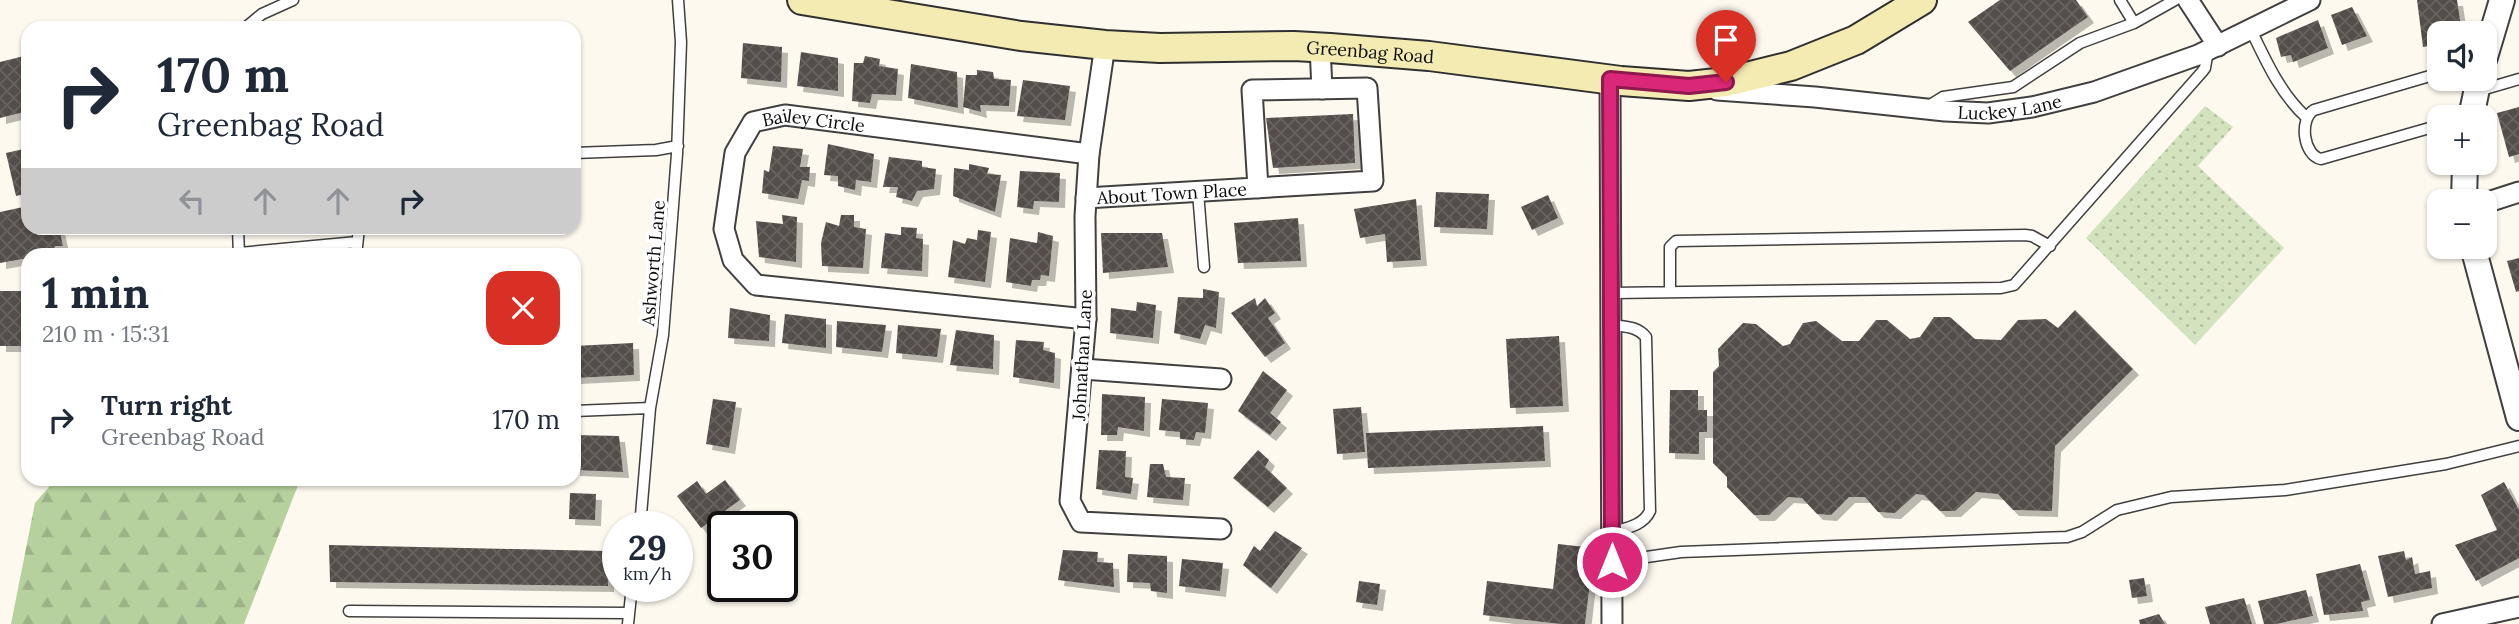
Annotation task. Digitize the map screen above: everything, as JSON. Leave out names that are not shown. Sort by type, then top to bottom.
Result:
[{"type":"main road","name":"Greenbag Road","points":[[802,0],[1021,36],[1105,45],[1172,48],[1320,47],[1429,56],[1610,79],[1689,86],[1726,82],[1791,66],[1856,40],[1922,0]]},
{"type":"street","points":[[2188,0],[2213,48]]},
{"type":"street","name":"Luckey Lane","points":[[1689,86],[1988,113],[2032,107],[2094,92],[2213,48],[2310,0]]},
{"type":"street","points":[[2496,21],[2502,0]]},
{"type":"street","name":"Johnathan Lane","points":[[1105,45],[1089,154],[1086,198],[1086,319],[1070,501],[1081,522],[1221,529]]},
{"type":"street","points":[[1320,47],[1322,89]]},
{"type":"street","points":[[1610,79],[1612,624]]},
{"type":"street","name":"About Town Place","points":[[1086,198],[1198,192],[1373,181],[1367,88],[1252,90],[1258,188]]},
{"type":"street","name":"Bailey Circle","points":[[1086,319],[756,285],[733,260],[724,229],[735,153],[753,122],[785,116],[1089,154]]},
{"type":"street","points":[[2497,199],[2519,192]]},
{"type":"street","points":[[2476,259],[2519,418]]},
{"type":"street","points":[[1083,369],[1222,379]]},
{"type":"street","points":[[2442,624],[2519,607]]},
{"type":"lane","points":[[253,21],[262,13],[293,0]]},
{"type":"lane","name":"Ashworth Lane","points":[[641,511],[650,408],[663,335],[678,146],[681,42],[678,0]]},
{"type":"lane","points":[[2120,0],[2134,23]]},
{"type":"lane","points":[[1925,108],[1943,97],[2013,87],[2080,43],[2134,23],[2175,0]]},
{"type":"lane","points":[[2251,30],[2269,68],[2291,103],[2306,117]]},
{"type":"lane","points":[[1611,293],[2001,288],[2014,285],[2202,72],[2213,48]]},
{"type":"lane","points":[[2427,77],[2314,110],[2304,123],[2310,153],[2321,159],[2427,129]]},
{"type":"lane","points":[[2497,83],[2519,79]]},
{"type":"lane","points":[[581,153],[656,150],[678,146]]},
{"type":"lane","points":[[1198,192],[1204,267]]},
{"type":"lane","points":[[357,248],[358,235]]},
{"type":"lane","points":[[1670,292],[1670,247],[1676,241],[2025,235],[2050,246]]},
{"type":"lane","points":[[298,248],[357,242]]},
{"type":"lane","points":[[1611,325],[1634,328],[1646,337],[1650,511],[1647,518],[1639,524],[1612,532]]},
{"type":"lane","points":[[581,411],[650,408]]},
{"type":"lane","points":[[1612,562],[1681,552],[2067,537],[2082,532],[2117,510],[2171,497],[2285,490],[2446,464],[2519,446]]},
{"type":"lane","points":[[349,611],[628,619]]},
{"type":"green space","points":[[2205,106],[2233,127],[2198,166],[2284,248],[2195,345],[2086,238]]},
{"type":"green space","points":[[50,486],[298,486],[244,624],[11,624],[35,503]]},
{"type":"building","points":[[2000,0],[2076,0],[2088,17],[2010,71],[1968,22]]},
{"type":"building","points":[[2417,0],[2457,0],[2460,21],[2427,21],[2427,46],[2423,47]]},
{"type":"building","points":[[2352,7],[2367,36],[2342,45],[2331,15]]},
{"type":"building","points":[[2318,20],[2328,48],[2293,62],[2291,55],[2281,57],[2276,38]]},
{"type":"building","points":[[743,43],[782,47],[781,82],[741,78]]},
{"type":"building","points":[[801,52],[838,58],[838,91],[797,86]]},
{"type":"building","points":[[865,56],[880,59],[879,66],[898,69],[896,95],[872,94],[870,103],[852,101],[854,63],[863,63]]},
{"type":"building","points":[[21,57],[21,113],[0,118],[0,62]]},
{"type":"building","points":[[911,64],[957,72],[958,108],[908,98]]},
{"type":"building","points":[[977,70],[993,72],[994,79],[1011,80],[1009,106],[980,105],[981,112],[963,107],[966,75],[977,75]]},
{"type":"building","points":[[1023,80],[1070,86],[1065,120],[1017,116]]},
{"type":"building","points":[[2519,107],[2519,154],[2509,157],[2497,113]]},
{"type":"building","points":[[1353,114],[1355,163],[1273,168],[1266,118]]},
{"type":"building","points":[[828,144],[874,154],[871,182],[856,180],[855,190],[838,186],[838,176],[824,175]]},
{"type":"building","points":[[773,146],[803,149],[800,167],[810,167],[809,181],[802,180],[798,199],[762,193],[764,170],[769,172]]},
{"type":"building","points":[[21,150],[21,195],[16,196],[6,153]]},
{"type":"building","points":[[889,157],[922,161],[922,167],[936,169],[934,189],[917,191],[912,201],[896,197],[898,187],[883,187]]},
{"type":"building","points":[[969,164],[989,168],[987,174],[1001,175],[995,212],[953,196],[954,168],[969,170]]},
{"type":"building","points":[[1020,171],[1060,173],[1059,202],[1034,201],[1033,209],[1017,207]]},
{"type":"building","points":[[1436,192],[1489,194],[1487,229],[1434,227]]},
{"type":"building","points":[[1548,195],[1558,218],[1532,230],[1521,207]]},
{"type":"building","points":[[1416,199],[1421,260],[1387,262],[1385,234],[1360,238],[1354,209]]},
{"type":"building","points":[[21,208],[21,235],[61,235],[63,246],[21,248],[21,259],[0,263],[0,212]]},
{"type":"building","points":[[782,215],[797,217],[796,262],[759,257],[756,221],[783,224]]},
{"type":"building","points":[[841,215],[854,215],[854,227],[866,229],[863,268],[822,266],[821,243],[826,222],[839,226]]},
{"type":"building","points":[[1298,218],[1301,261],[1238,263],[1234,223]]},
{"type":"building","points":[[901,227],[917,228],[916,238],[923,239],[922,271],[881,268],[885,233],[901,235]]},
{"type":"building","points":[[978,230],[991,232],[985,282],[948,277],[953,240],[965,244],[967,238],[977,240]]},
{"type":"building","points":[[1038,232],[1053,236],[1049,276],[1041,275],[1040,280],[1032,280],[1031,286],[1006,282],[1010,238],[1037,243]]},
{"type":"building","points":[[1101,233],[1162,233],[1168,267],[1103,273]]},
{"type":"building","points":[[2519,258],[2519,291],[2516,292],[2507,261]]},
{"type":"building","points":[[1203,289],[1219,292],[1216,328],[1205,325],[1200,339],[1174,333],[1178,297],[1203,298]]},
{"type":"building","points":[[0,291],[21,291],[21,346],[0,346]]},
{"type":"building","points":[[1255,298],[1257,306],[1265,298],[1275,313],[1268,318],[1285,343],[1265,357],[1231,313]]},
{"type":"building","points":[[1137,302],[1156,305],[1153,338],[1110,333],[1111,308],[1136,311]]},
{"type":"building","points":[[730,308],[770,315],[769,341],[728,338]]},
{"type":"building","points":[[2075,310],[2133,369],[2055,446],[2052,511],[2013,510],[1998,494],[1976,492],[1955,511],[1940,511],[1924,495],[1916,494],[1895,513],[1878,512],[1865,497],[1849,497],[1831,515],[1817,514],[1802,498],[1788,497],[1769,515],[1754,515],[1727,487],[1727,477],[1713,463],[1713,372],[1719,366],[1718,349],[1743,323],[1756,324],[1783,346],[1790,344],[1803,323],[1816,321],[1842,341],[1859,341],[1876,320],[1887,320],[1910,339],[1920,337],[1934,317],[1950,317],[1975,339],[2001,340],[2018,320],[2046,319],[2058,328]]},
{"type":"building","points":[[785,314],[826,319],[826,348],[782,343]]},
{"type":"building","points":[[837,321],[886,325],[882,352],[836,347]]},
{"type":"building","points":[[898,325],[941,329],[937,357],[896,353]]},
{"type":"building","points":[[956,330],[994,335],[993,369],[950,365]]},
{"type":"building","points":[[1559,336],[1563,406],[1510,408],[1506,339]]},
{"type":"building","points":[[1016,340],[1044,342],[1043,350],[1055,353],[1054,383],[1013,377]]},
{"type":"building","points":[[633,343],[634,375],[581,378],[581,346]]},
{"type":"building","points":[[1263,371],[1287,390],[1270,413],[1281,422],[1270,435],[1238,411]]},
{"type":"building","points":[[1670,390],[1698,390],[1698,410],[1707,410],[1707,432],[1699,432],[1699,454],[1669,453]]},
{"type":"building","points":[[1102,394],[1145,397],[1144,431],[1118,427],[1117,435],[1101,435]]},
{"type":"building","points":[[713,399],[736,402],[729,448],[706,444]]},
{"type":"building","points":[[1162,399],[1208,403],[1205,433],[1196,432],[1194,440],[1180,439],[1180,432],[1159,430]]},
{"type":"building","points":[[1361,407],[1365,452],[1337,454],[1333,409]]},
{"type":"building","points":[[1543,426],[1545,461],[1368,468],[1366,433]]},
{"type":"building","points":[[581,435],[619,436],[623,472],[581,470]]},
{"type":"building","points":[[1099,450],[1126,451],[1125,477],[1133,478],[1131,494],[1096,489]]},
{"type":"building","points":[[1258,450],[1269,460],[1265,467],[1287,488],[1268,507],[1233,478]]},
{"type":"building","points":[[1150,464],[1163,464],[1166,477],[1185,478],[1183,500],[1147,497]]},
{"type":"building","points":[[725,480],[740,500],[725,511],[707,511],[707,524],[701,528],[693,517],[693,511],[688,511],[677,496],[697,481],[706,494]]},
{"type":"building","points":[[2504,482],[2519,510],[2519,558],[2476,581],[2455,545],[2497,530],[2481,495]]},
{"type":"building","points":[[570,493],[596,494],[595,520],[569,519]]},
{"type":"building","points":[[1275,531],[1302,548],[1271,588],[1243,565],[1254,546],[1260,551]]},
{"type":"building","points":[[1558,544],[1594,548],[1585,624],[1561,624],[1483,615],[1487,581],[1553,589]]},
{"type":"building","points":[[329,545],[602,551],[602,586],[330,582]]},
{"type":"building","points":[[1063,550],[1098,552],[1097,562],[1113,563],[1114,587],[1058,580]]},
{"type":"building","points":[[2404,551],[2406,560],[2412,557],[2415,574],[2430,571],[2432,588],[2388,597],[2378,556]]},
{"type":"building","points":[[1128,554],[1167,556],[1167,593],[1151,591],[1150,583],[1127,582]]},
{"type":"building","points":[[1182,559],[1223,563],[1220,591],[1179,586]]},
{"type":"building","points":[[2360,564],[2370,600],[2361,602],[2363,611],[2324,615],[2316,574]]},
{"type":"building","points":[[2144,578],[2147,596],[2132,598],[2129,580]]},
{"type":"building","points":[[1359,581],[1380,584],[1377,605],[1356,602]]},
{"type":"building","points":[[2306,590],[2313,616],[2264,624],[2258,601]]},
{"type":"building","points":[[2244,598],[2252,624],[2210,624],[2205,607]]},
{"type":"building","points":[[2159,614],[2165,624],[2140,624],[2139,620]]},
{"type":"route","points":[[1612,562],[1610,79],[1689,86],[1726,82]]}]
